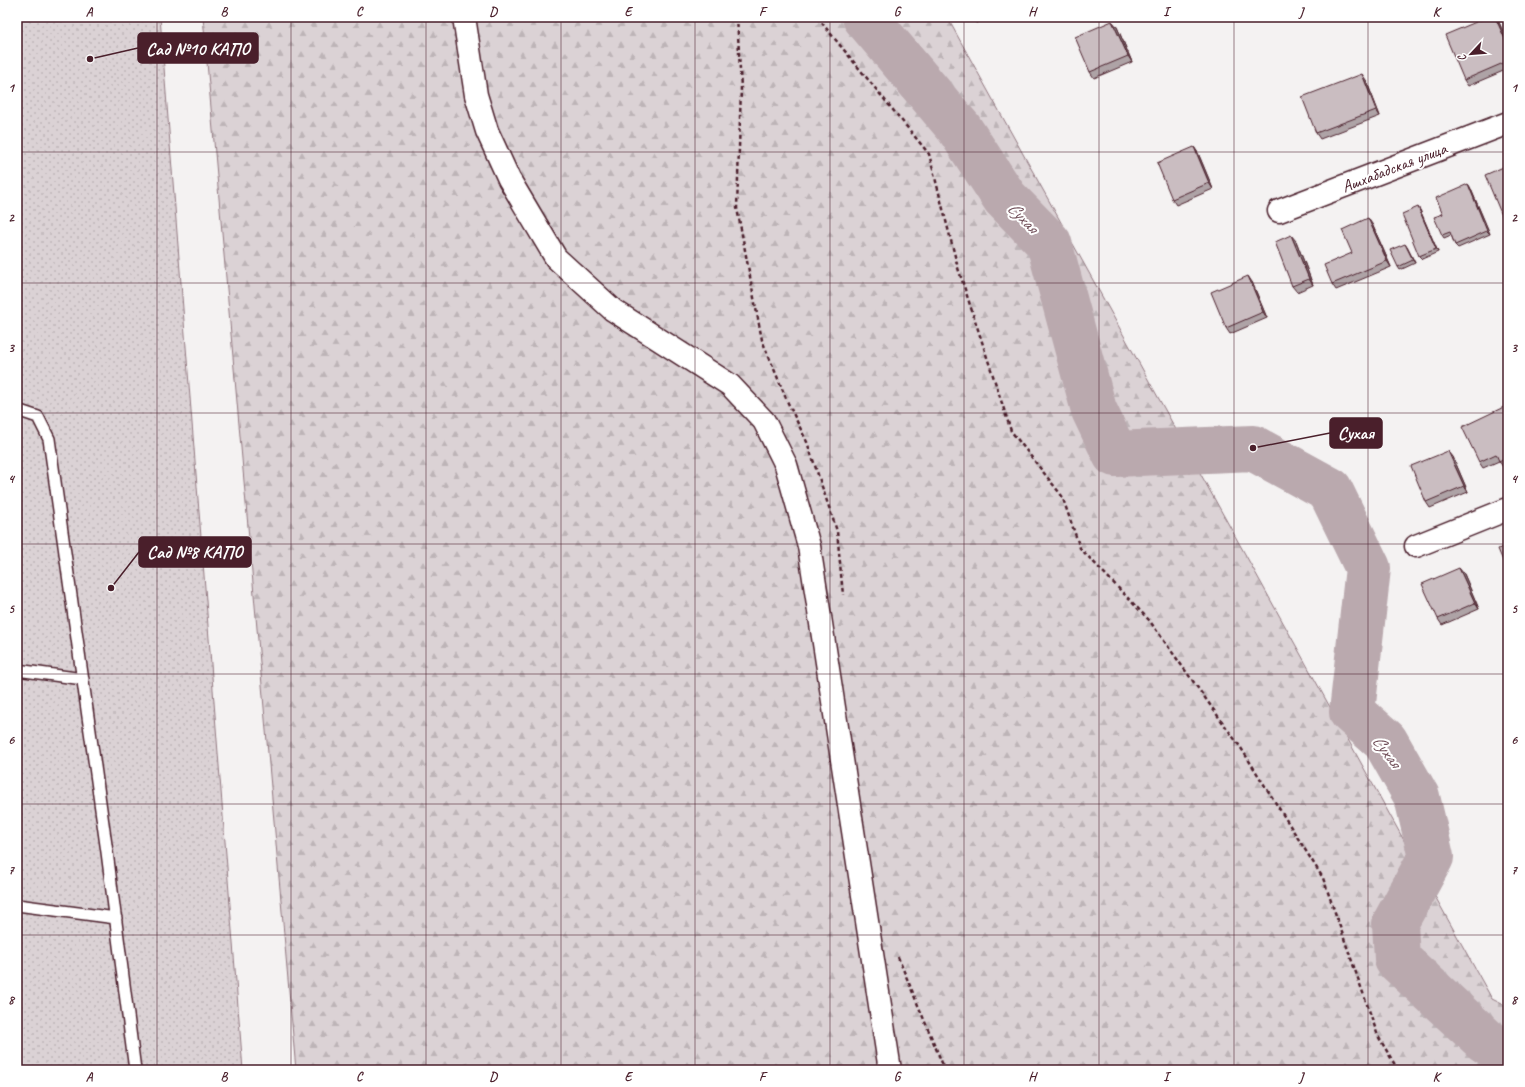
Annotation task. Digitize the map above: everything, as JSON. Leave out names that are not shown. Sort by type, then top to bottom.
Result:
[{"type":"street","points":[[464,17],[476,95],[487,131],[509,179],[556,258],[613,310],[730,385],[764,421],[786,465],[809,546],[890,1070]]},
{"type":"street","name":"Ашхабадская улица","points":[[1279,211],[1508,123]]},
{"type":"street","points":[[1416,546],[1508,509]]},
{"type":"lane","points":[[17,410],[38,416],[49,439],[116,918],[135,1070]]},
{"type":"lane","points":[[17,670],[83,679]]},
{"type":"lane","points":[[17,905],[116,918]]},
{"type":"path","points":[[817,17],[929,154],[958,268],[1011,431],[1062,496],[1080,548],[1149,620],[1241,748],[1323,878],[1378,1036],[1398,1070]]},
{"type":"green space","points":[[17,17],[160,17],[243,1070],[17,1070]]},
{"type":"green space","points":[[203,17],[947,17],[1492,999],[1508,1007],[1508,1070],[296,1070]]},
{"type":"building","points":[[1488,17],[1495,17],[1508,46],[1508,61],[1464,80],[1445,35]]},
{"type":"building","points":[[1112,21],[1128,56],[1090,72],[1075,37]]},
{"type":"building","points":[[1362,74],[1376,110],[1316,133],[1302,97]]},
{"type":"building","points":[[1194,147],[1209,183],[1172,199],[1157,163]]},
{"type":"building","points":[[1508,165],[1508,216],[1503,218],[1485,175]]},
{"type":"building","points":[[1468,184],[1487,231],[1455,245],[1450,232],[1442,235],[1434,217],[1443,214],[1436,198]]},
{"type":"building","points":[[1418,207],[1436,249],[1419,256],[1402,214]]},
{"type":"building","points":[[1368,218],[1387,261],[1332,284],[1324,265],[1352,253],[1342,230]]},
{"type":"building","points":[[1291,235],[1309,279],[1292,286],[1275,242]]},
{"type":"building","points":[[1405,244],[1413,260],[1398,267],[1390,250]]},
{"type":"building","points":[[1248,276],[1263,312],[1226,328],[1211,292]]},
{"type":"building","points":[[1508,405],[1508,456],[1499,461],[1496,454],[1479,462],[1462,427]]},
{"type":"building","points":[[1448,451],[1464,486],[1426,502],[1411,466]]},
{"type":"building","points":[[1508,545],[1508,573],[1498,549]]},
{"type":"building","points":[[1459,568],[1475,603],[1438,619],[1422,584]]},
{"type":"waterway","name":"Сухая","points":[[865,17],[959,128],[1005,198],[1049,243],[1094,410],[1115,454],[1253,448],[1330,490],[1368,568],[1352,712],[1385,741],[1417,797],[1431,857],[1395,923],[1397,959],[1485,1040],[1508,1055]]},
{"type":"place","name":"Сад №10 КАПО","points":[[90,59]]},
{"type":"place","name":"Сухая","points":[[1253,448]]},
{"type":"place","name":"Сад №8 КАПО","points":[[111,588]]}]
